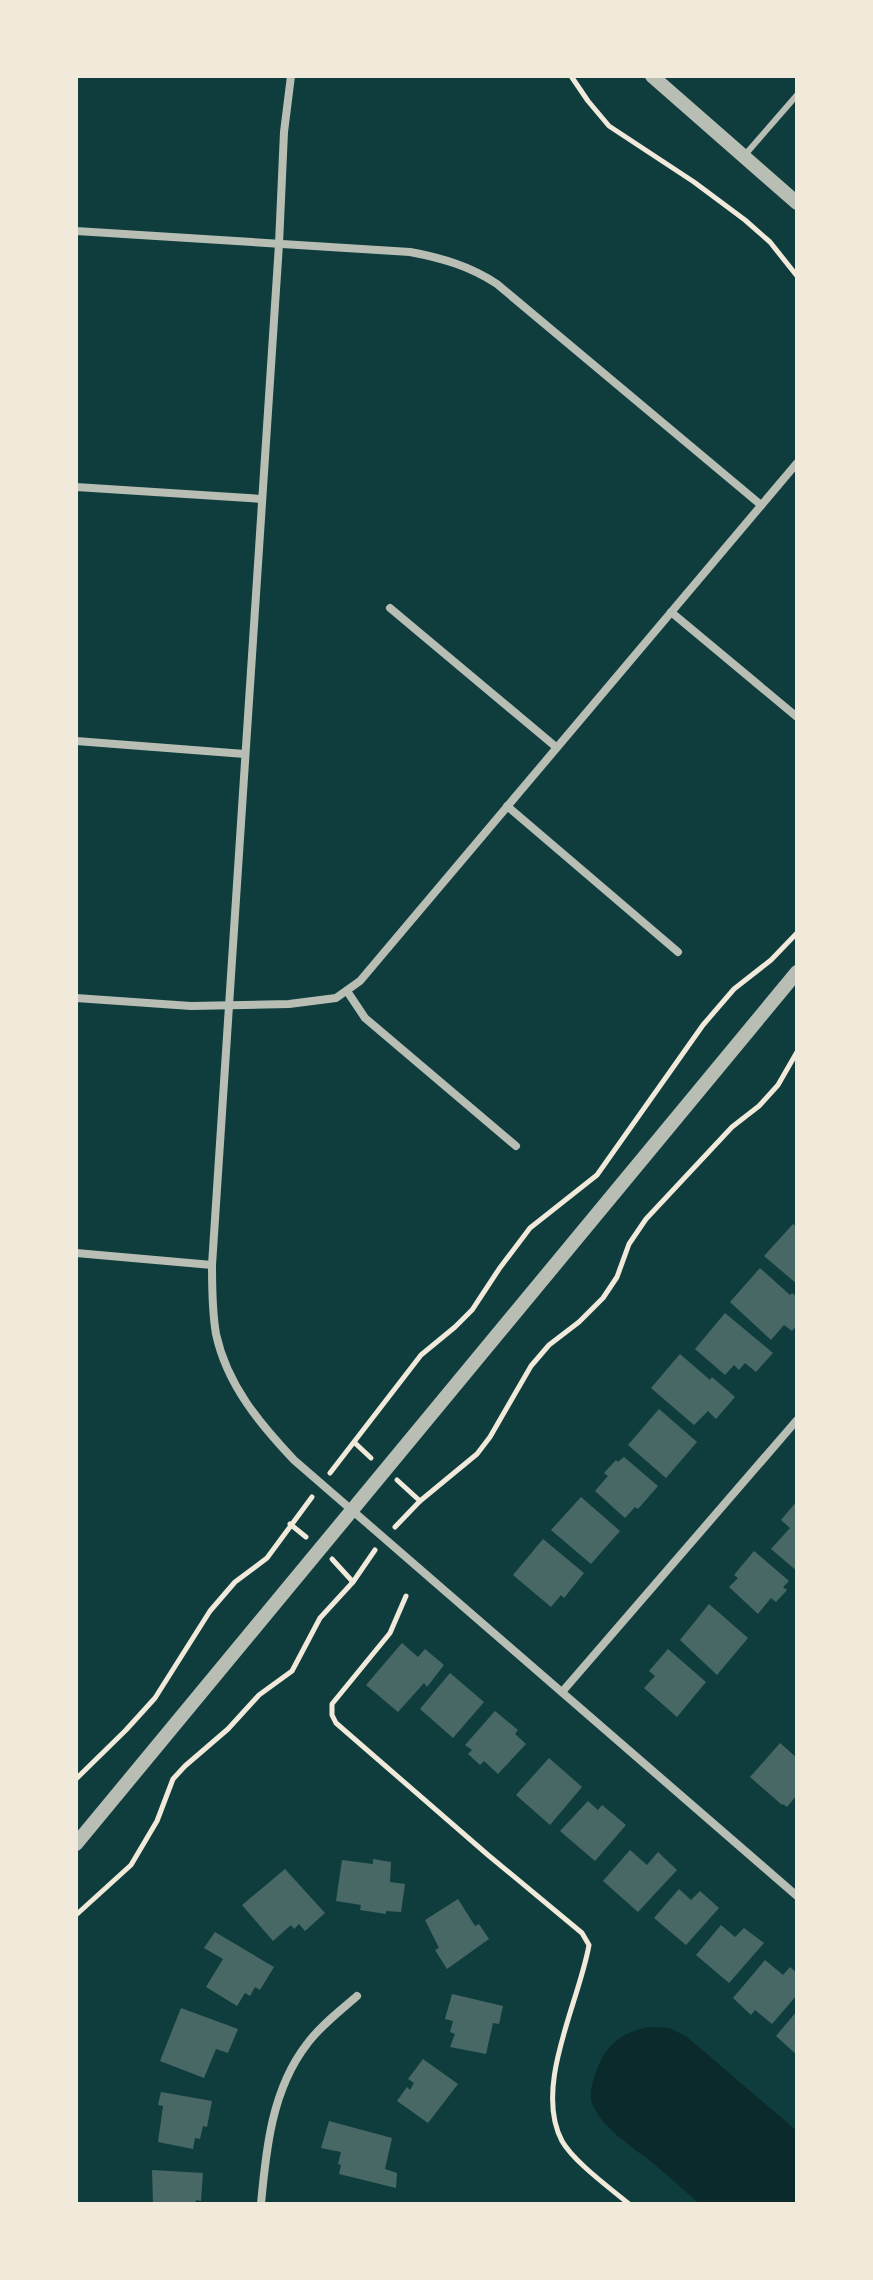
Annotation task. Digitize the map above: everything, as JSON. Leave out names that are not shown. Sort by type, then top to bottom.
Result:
[{"type":"street","points":[[291,76],[284,132],[212,1265],[216,1334],[226,1366],[247,1406],[294,1460],[796,1893]]},
{"type":"street","points":[[652,76],[797,203]]},
{"type":"street","points":[[76,231],[410,252],[439,257],[482,274],[761,505]]},
{"type":"street","points":[[76,998],[191,1006],[289,1004],[326,1000],[347,991],[360,981],[797,463]]},
{"type":"street","points":[[76,487],[262,499]]},
{"type":"street","points":[[390,608],[556,747]]},
{"type":"street","points":[[671,612],[797,717]]},
{"type":"street","points":[[76,741],[245,754]]},
{"type":"street","points":[[507,806],[678,952]]},
{"type":"street","points":[[76,1844],[797,972]]},
{"type":"street","points":[[347,991],[365,1018],[516,1146]]},
{"type":"street","points":[[76,1253],[212,1265]]},
{"type":"street","points":[[562,1692],[797,1420]]},
{"type":"street","points":[[261,2204],[265,2151],[277,2103],[291,2069],[325,2024],[357,1996]]},
{"type":"lane","points":[[744,156],[797,95]]},
{"type":"path","points":[[571,76],[609,126],[745,220],[770,242],[797,276]]},
{"type":"path","points":[[76,1779],[155,1698],[210,1611],[235,1582],[267,1558],[421,1355],[472,1310],[530,1228],[597,1175],[703,1025],[734,989],[771,960],[797,933]]},
{"type":"path","points":[[76,1915],[131,1865],[157,1821],[173,1779],[228,1729],[259,1695],[292,1671],[320,1618],[353,1582],[385,1538],[420,1501],[477,1454],[531,1366],[549,1345],[603,1298],[617,1277],[629,1244],[646,1219],[732,1127],[759,1106],[778,1085],[797,1052]]},
{"type":"path","points":[[406,1596],[390,1633],[332,1704],[332,1715],[347,1733],[582,1933],[589,1945],[586,1965],[553,2077],[553,2115],[562,2141],[574,2156],[629,2204]]},
{"type":"water","points":[[648,2027],[670,2028],[687,2037],[797,2131],[797,2204],[700,2204],[602,2120],[592,2103],[591,2094],[602,2058],[617,2040]]},
{"type":"building","points":[[793,1224],[797,1227],[797,1284],[764,1256]]},
{"type":"building","points":[[760,1268],[790,1295],[792,1293],[797,1297],[797,1325],[792,1331],[784,1325],[771,1340],[730,1302]]},
{"type":"building","points":[[725,1313],[773,1353],[756,1372],[745,1363],[739,1370],[734,1365],[725,1375],[695,1349]]},
{"type":"building","points":[[680,1354],[735,1397],[716,1419],[708,1411],[694,1425],[651,1388]]},
{"type":"building","points":[[659,1409],[697,1442],[666,1478],[628,1445]]},
{"type":"building","points":[[624,1457],[658,1486],[638,1509],[635,1507],[625,1518],[595,1491],[608,1476],[604,1473],[616,1460],[618,1462]]},
{"type":"building","points":[[581,1497],[620,1531],[591,1564],[551,1530]]},
{"type":"building","points":[[797,1501],[797,1571],[771,1549],[790,1528],[781,1520]]},
{"type":"building","points":[[543,1539],[584,1573],[564,1598],[561,1595],[551,1607],[513,1575]]},
{"type":"building","points":[[754,1551],[789,1581],[783,1587],[787,1590],[776,1602],[771,1598],[758,1614],[729,1587],[738,1578],[734,1575]]},
{"type":"building","points":[[709,1604],[748,1638],[717,1675],[680,1640]]},
{"type":"building","points":[[402,1643],[418,1657],[425,1649],[444,1665],[427,1687],[424,1683],[398,1712],[366,1685]]},
{"type":"building","points":[[668,1649],[706,1682],[677,1717],[644,1688],[655,1676],[649,1671]]},
{"type":"building","points":[[450,1673],[484,1702],[453,1738],[420,1709]]},
{"type":"building","points":[[495,1711],[518,1730],[515,1734],[526,1744],[498,1774],[484,1761],[480,1765],[468,1754],[472,1750],[465,1745]]},
{"type":"building","points":[[780,1743],[797,1758],[797,1795],[787,1807],[750,1777]]},
{"type":"building","points":[[549,1758],[582,1787],[550,1825],[516,1795]]},
{"type":"building","points":[[588,1801],[598,1810],[602,1805],[626,1825],[595,1861],[560,1831]]},
{"type":"building","points":[[630,1850],[647,1865],[658,1852],[677,1870],[638,1912],[603,1881]]},
{"type":"building","points":[[373,1859],[391,1862],[390,1882],[405,1884],[401,1912],[386,1911],[386,1914],[360,1910],[361,1905],[336,1901],[342,1860],[373,1864]]},
{"type":"building","points":[[285,1869],[325,1913],[305,1931],[299,1924],[294,1929],[291,1925],[273,1941],[242,1905]]},
{"type":"building","points":[[679,1889],[691,1900],[700,1891],[719,1908],[686,1945],[654,1918]]},
{"type":"building","points":[[458,1899],[475,1926],[479,1924],[489,1939],[447,1969],[435,1950],[439,1948],[425,1920]]},
{"type":"building","points":[[721,1925],[735,1937],[744,1928],[764,1943],[729,1983],[696,1955]]},
{"type":"building","points":[[215,1932],[274,1967],[260,1990],[255,1987],[250,1996],[245,1993],[237,2006],[206,1987],[223,1959],[204,1948]]},
{"type":"building","points":[[765,1960],[783,1975],[790,1967],[797,1973],[797,1995],[772,2024],[755,2010],[751,2015],[733,1998]]},
{"type":"building","points":[[452,1994],[503,2006],[499,2024],[493,2023],[486,2054],[450,2047],[455,2034],[450,2032],[453,2021],[445,2019]]},
{"type":"building","points":[[181,2008],[238,2029],[228,2053],[216,2049],[204,2078],[160,2061]]},
{"type":"building","points":[[797,2011],[797,2055],[776,2036]]},
{"type":"building","points":[[423,2059],[458,2084],[428,2123],[397,2101],[407,2087],[410,2090],[414,2083],[408,2079]]},
{"type":"building","points":[[161,2092],[212,2101],[207,2127],[203,2126],[200,2139],[195,2138],[193,2149],[158,2142],[163,2106],[158,2105]]},
{"type":"building","points":[[329,2121],[392,2138],[385,2169],[397,2173],[396,2188],[339,2174],[341,2152],[321,2148]]},
{"type":"building","points":[[152,2170],[203,2173],[201,2201],[196,2200],[196,2204],[153,2204]]}]
